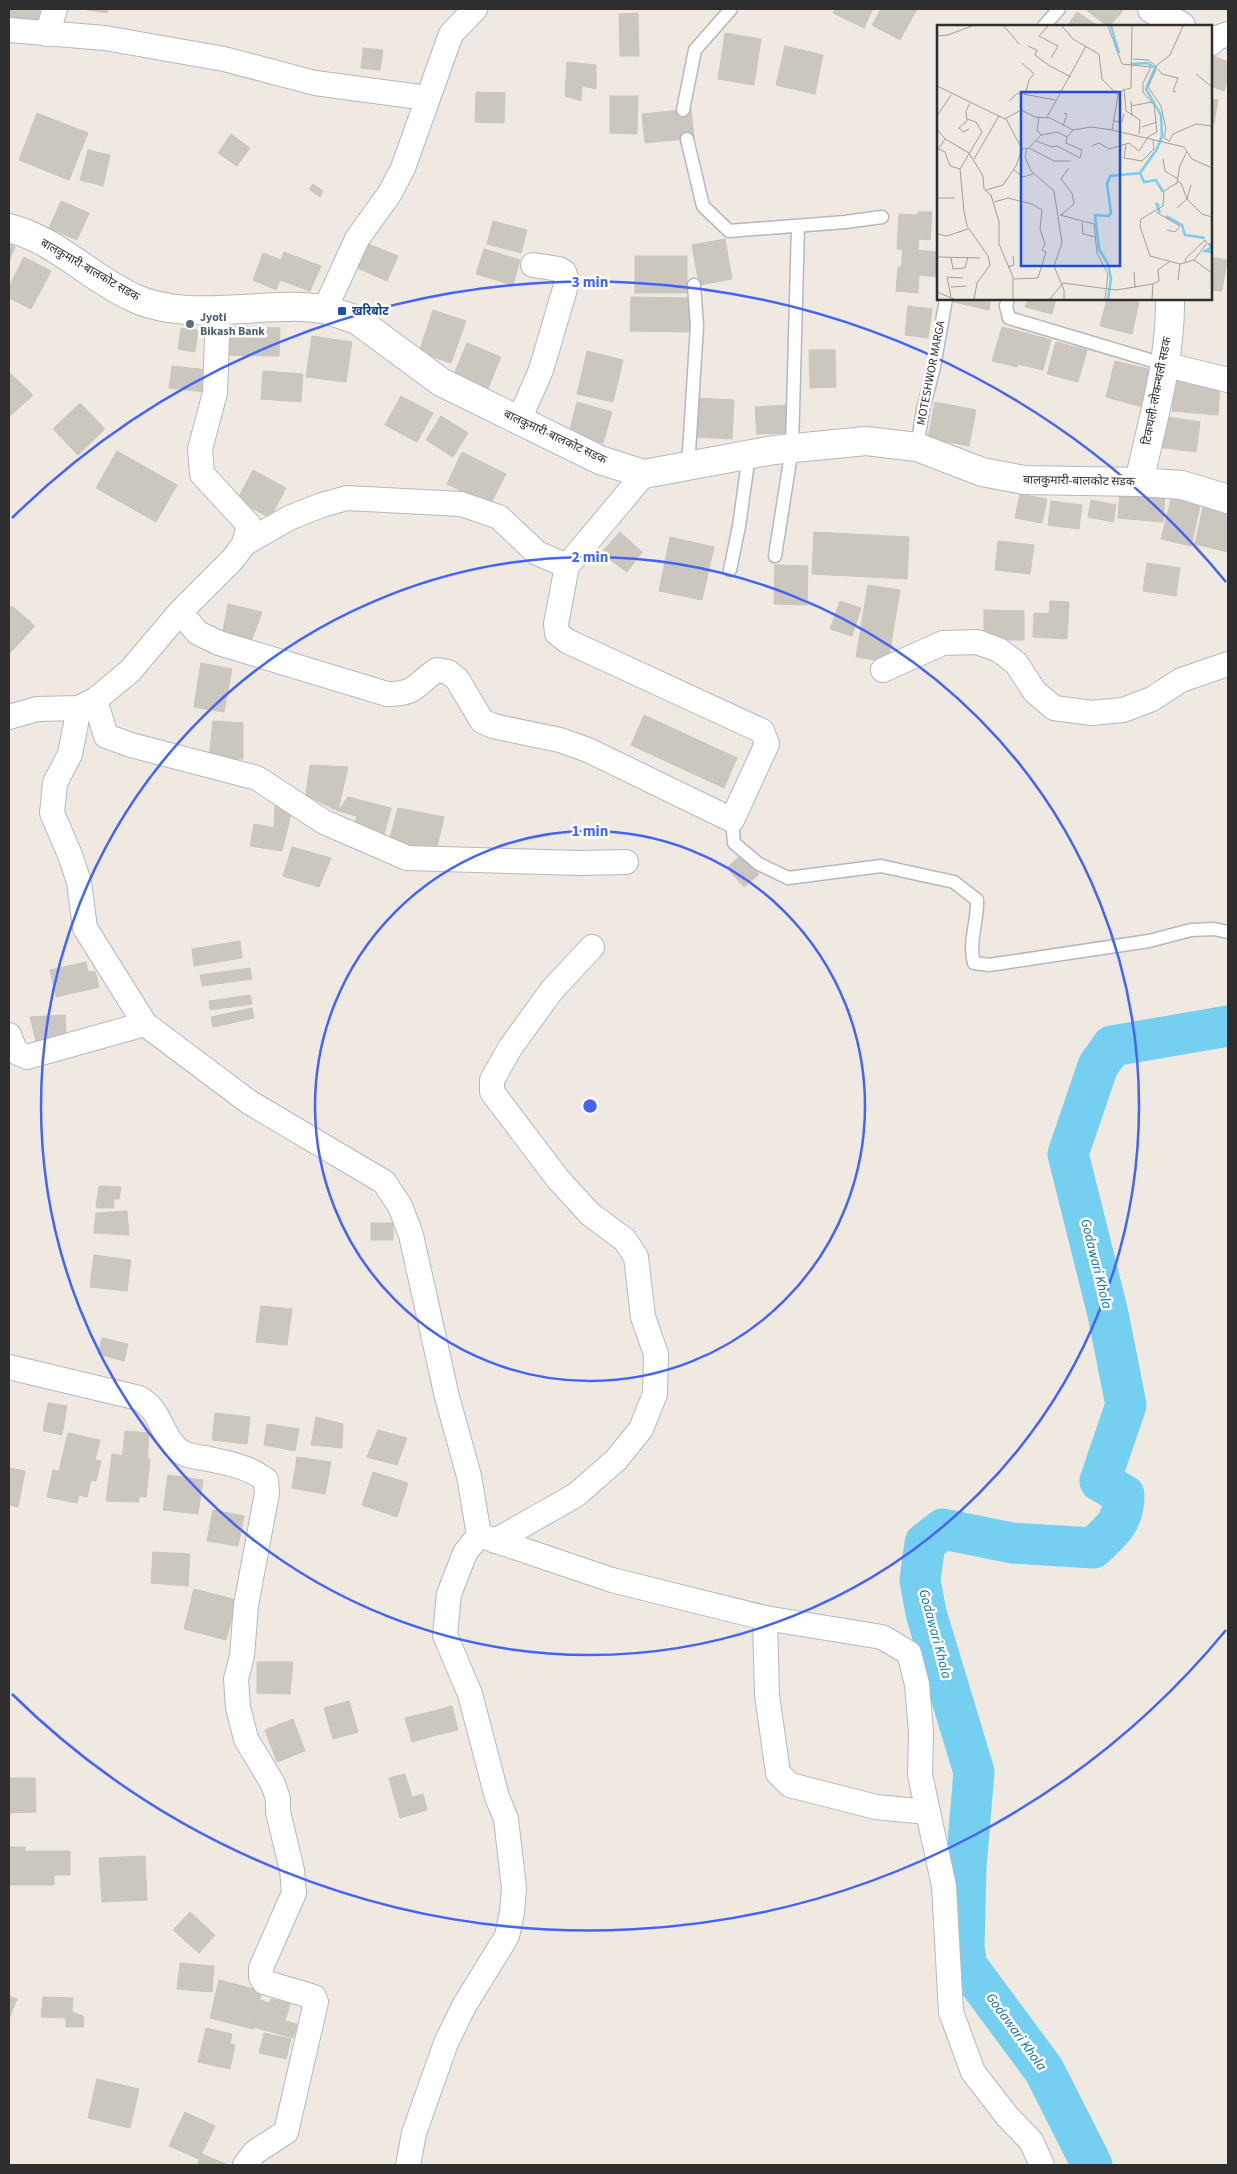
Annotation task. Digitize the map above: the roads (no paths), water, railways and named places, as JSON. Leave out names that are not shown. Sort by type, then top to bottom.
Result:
[{"type":"street","points":[[47,34],[55,9]]},
{"type":"street","points":[[325,309],[357,239],[390,193],[403,168],[451,34],[474,9]]},
{"type":"street","points":[[1152,9],[1179,25]]},
{"type":"street","points":[[9,30],[105,38],[224,59],[315,83],[427,98]]},
{"type":"street","points":[[1212,40],[1228,34]]},
{"type":"street","name":"बालकुमारी-बालकोट सडक","points":[[9,228],[48,244],[132,298],[167,308],[218,309],[272,306],[325,309],[356,320],[441,382],[600,460],[644,474],[792,448],[866,440],[917,447],[982,472],[1024,480],[1139,482],[1182,485],[1228,499]]},
{"type":"street","points":[[519,420],[541,370],[567,282],[564,272],[559,269],[533,265]]},
{"type":"street","name":"टिकथली-लोकन्थली सडक","points":[[1139,482],[1163,364],[1170,316],[1170,300]]},
{"type":"street","points":[[218,309],[215,393],[200,449],[202,474],[248,525],[244,544]]},
{"type":"street","points":[[1163,364],[1228,380]]},
{"type":"street","points":[[180,612],[198,633],[219,643],[387,694],[404,694],[420,686],[428,676],[438,670],[448,672],[457,679],[482,721],[493,726],[560,740],[588,750],[732,820],[767,744],[762,731],[567,640],[557,633],[556,624],[568,566],[644,474]]},
{"type":"street","points":[[9,717],[37,709],[87,704],[130,671],[180,612],[233,559],[244,544],[289,518],[322,505],[347,498],[461,504],[499,517],[537,554],[568,566]]},
{"type":"street","points":[[883,670],[943,643],[976,642],[999,650],[1016,663],[1035,692],[1054,708],[1092,713],[1123,710],[1152,699],[1181,680],[1228,664]]},
{"type":"street","points":[[87,704],[106,736],[131,745],[257,778],[324,822],[407,858],[580,863],[626,862]]},
{"type":"street","points":[[87,704],[70,754],[55,783],[52,813],[70,855],[78,882],[85,928],[145,1024],[249,1102],[384,1182],[394,1198],[411,1235],[447,1397],[487,1538]]},
{"type":"street","points":[[408,2165],[414,2133],[446,2043],[464,2006],[506,1936],[512,1913],[514,1888],[506,1819],[497,1797],[470,1694],[445,1635],[449,1594],[465,1553],[487,1538],[576,1495],[616,1460],[641,1429],[655,1394],[656,1354],[643,1317],[636,1257],[625,1240],[590,1214],[558,1179],[492,1092],[492,1080],[510,1048],[552,990],[592,947]]},
{"type":"street","points":[[9,1035],[16,1052],[27,1057],[145,1024]]},
{"type":"street","points":[[9,1366],[139,1398],[153,1409],[173,1446],[184,1454],[241,1466],[266,1480],[267,1493],[246,1605],[242,1656],[236,1679],[238,1707],[246,1739],[273,1784],[278,1799],[278,1812],[292,1870],[294,1893],[261,1968],[261,1976],[264,1982],[314,1998],[316,2002],[286,2132],[255,2152],[245,2165]]},
{"type":"street","points":[[487,1538],[612,1580],[765,1618],[882,1636],[909,1653],[917,1684],[921,1733],[920,1775],[944,1886],[951,2012],[973,2072],[1007,2116],[1031,2141],[1042,2165]]},
{"type":"street","points":[[765,1618],[767,1696],[778,1774],[790,1785],[876,1806],[928,1812]]},
{"type":"lane","points":[[683,110],[695,50],[731,9]]},
{"type":"lane","points":[[1045,25],[1059,9]]},
{"type":"lane","points":[[687,138],[703,206],[729,231],[798,226],[882,216]]},
{"type":"lane","points":[[775,556],[792,448],[798,226]]},
{"type":"lane","points":[[688,467],[697,334],[694,285]]},
{"type":"lane","name":"MOTESHWOR MARGA","points":[[917,447],[946,300]]},
{"type":"lane","points":[[1008,300],[1006,306],[1009,318],[1163,364]]},
{"type":"lane","points":[[730,570],[740,526],[749,455]]},
{"type":"lane","points":[[732,820],[734,843],[759,864],[788,878],[881,866],[954,882],[976,900],[978,917],[970,951],[974,963],[989,965],[1148,941],[1190,930],[1214,929],[1228,932]]},
{"type":"waterway","name":"Godawari Khola","points":[[1092,2165],[1044,2070],[967,1966],[964,1948],[966,1867],[974,1772],[926,1613],[920,1580],[925,1543],[943,1529],[1012,1543],[1093,1548],[1116,1525],[1122,1512],[1124,1495],[1100,1481],[1126,1405],[1108,1314],[1068,1154],[1098,1066],[1112,1046],[1228,1026]]},
{"type":"place","name":"खरिबोट","points":[[342,311]]},
{"type":"place","name":"Jyoti Bikash Bank","points":[[190,324]]}]
